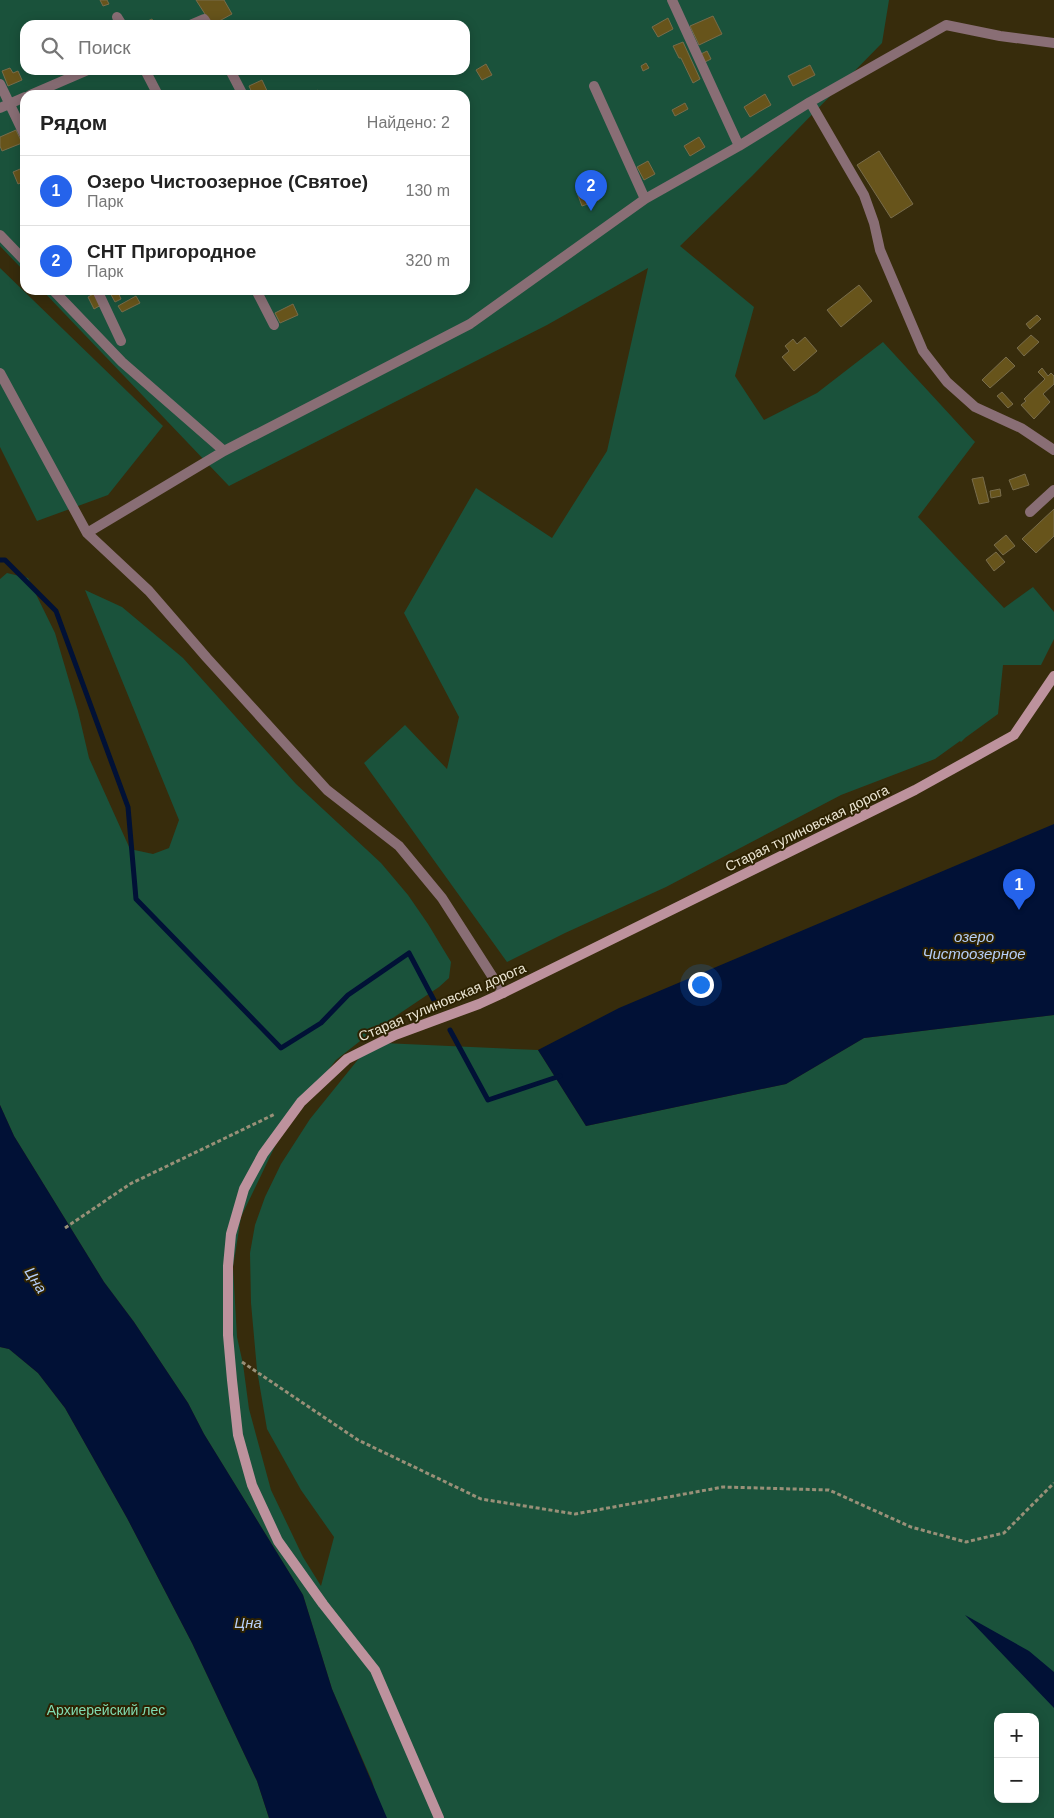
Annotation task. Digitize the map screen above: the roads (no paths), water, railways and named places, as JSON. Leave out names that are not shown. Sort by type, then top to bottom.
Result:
[{"type":"street","name":"Старая тулиновская дорога","points":[[439,1818],[375,1670],[323,1604],[278,1541],[252,1485],[238,1435],[229,1353],[228,1266],[231,1234],[244,1189],[263,1154],[301,1102],[347,1059],[396,1035],[503,993],[915,790],[1014,735],[1054,676]]},
{"type":"lane","points":[[672,0],[739,146]]},
{"type":"lane","points":[[87,533],[224,451],[470,324],[646,200],[810,102],[946,25],[1000,36],[1054,43]]},
{"type":"lane","points":[[42,90],[76,75]]},
{"type":"lane","points":[[148,75],[155,90]]},
{"type":"lane","points":[[233,75],[240,90]]},
{"type":"lane","points":[[0,84],[5,106],[20,128]]},
{"type":"lane","points":[[594,86],[646,200]]},
{"type":"lane","points":[[5,106],[20,99]]},
{"type":"lane","points":[[810,102],[864,195],[874,223],[880,250],[923,351],[947,382],[975,407],[1021,428],[1054,450]]},
{"type":"lane","points":[[0,235],[20,256]]},
{"type":"lane","points":[[58,295],[122,362],[224,451]]},
{"type":"lane","points":[[100,295],[121,340]]},
{"type":"lane","points":[[259,295],[274,325]]},
{"type":"lane","points":[[0,373],[87,533],[149,591],[327,790],[399,846],[442,898],[503,993]]},
{"type":"lane","points":[[1030,512],[1054,490]]},
{"type":"water","name":"озеро Чистоозерное","points":[[1054,824],[1054,1015],[864,1038],[786,1084],[586,1126],[538,1050],[619,1008]]},
{"type":"water","name":"Цна","points":[[0,1105],[14,1136],[104,1282],[134,1322],[188,1403],[204,1434],[303,1595],[332,1689],[387,1818],[269,1818],[257,1781],[192,1643],[127,1518],[65,1408],[38,1373],[9,1349],[0,1347]]},
{"type":"water","points":[[965,1615],[1029,1651],[1054,1672],[1054,1708]]},
{"type":"waterway","points":[[0,560],[5,560],[56,611],[128,807],[136,899],[281,1048],[321,1023],[348,995],[409,953],[436,1004]]},
{"type":"waterway","points":[[450,1030],[488,1100],[560,1076]]},
{"type":"place","name":"СНТ Пригородное","points":[[591,211]]},
{"type":"place","name":"Озеро Чистоозерное (Святое)","points":[[1019,910]]},
{"type":"park label","name":"Архиерейский лес","points":[[106,1710]]}]
